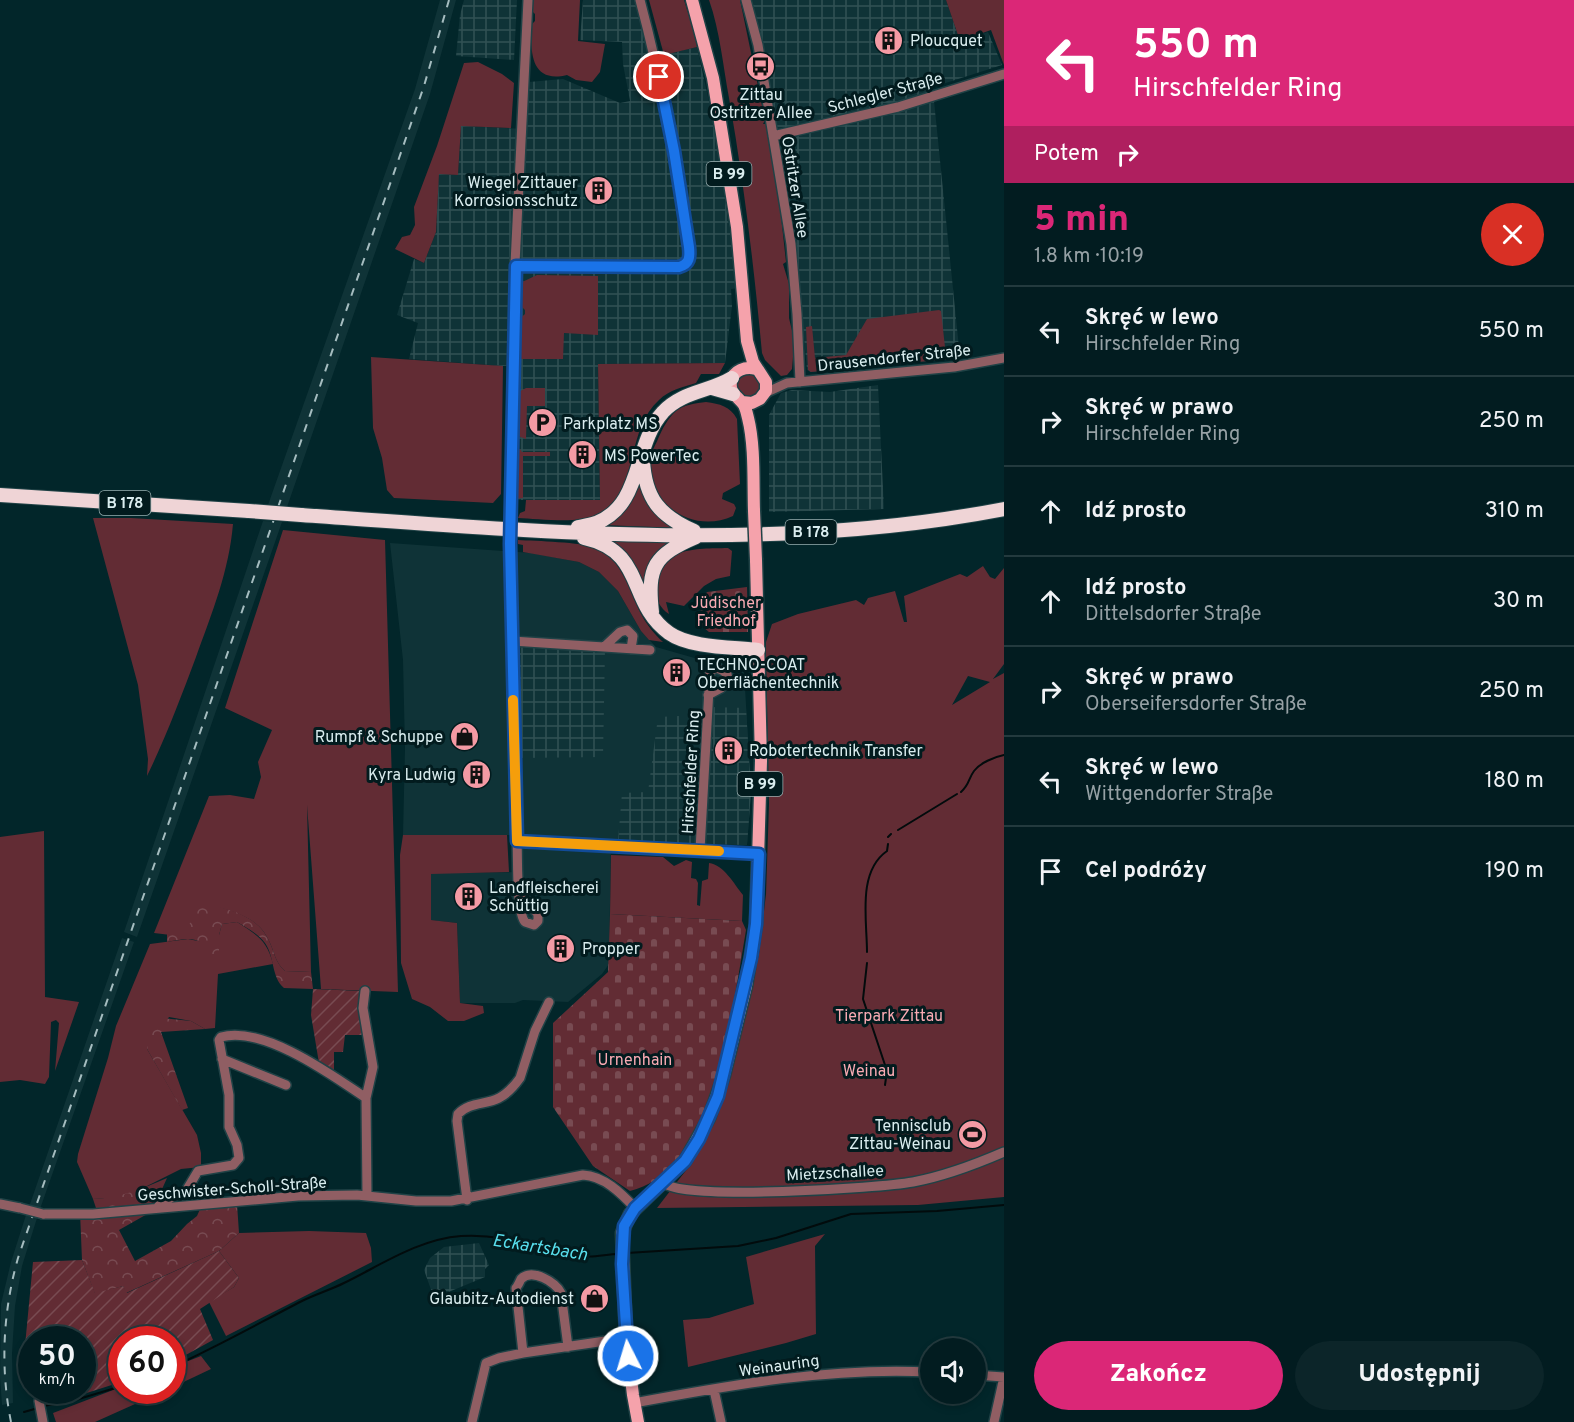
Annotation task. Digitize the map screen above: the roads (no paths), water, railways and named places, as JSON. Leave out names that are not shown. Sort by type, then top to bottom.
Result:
[{"type":"highway","points":[[558,532],[595,523],[612,513],[624,501],[631,488],[648,435],[658,419],[672,404],[687,395],[710,388],[737,374]]},
{"type":"highway","points":[[710,388],[738,398]]},
{"type":"highway","points":[[643,449],[644,471],[653,501],[665,515],[676,523],[702,535]]},
{"type":"highway","name":"B 178","points":[[0,495],[558,532],[702,535],[827,531],[951,519],[1004,509]]},
{"type":"highway","points":[[558,532],[596,541],[611,548],[622,557],[652,614],[669,633],[689,641],[758,650]]},
{"type":"highway","points":[[652,614],[650,581],[655,566],[663,555],[678,545],[702,535]]},
{"type":"main road","name":"B 99","points":[[692,0],[713,78],[737,226],[747,341],[761,373]]},
{"type":"main road","name":"B 99","points":[[737,374],[747,341]]},
{"type":"main road","points":[[747,368],[761,373],[767,387],[761,397],[738,398],[731,386],[737,374],[747,368]]},
{"type":"main road","name":"B 99","points":[[750,428],[761,397]]},
{"type":"main road","name":"B 99","points":[[638,1422],[626,1338],[622,1264],[624,1226],[635,1208],[664,1183],[690,1155],[709,1118],[721,1086],[751,958],[756,924],[761,761],[756,560],[750,428],[738,398]]},
{"type":"street","points":[[519,892],[510,511],[516,266],[528,0]]},
{"type":"street","points":[[516,266],[679,267],[687,263],[690,255],[663,96],[640,0]]},
{"type":"street","name":"Ostritzer Allee","points":[[746,0],[758,45],[791,244],[800,382]]},
{"type":"street","name":"Schlegler Straße","points":[[773,136],[898,107],[1004,74]]},
{"type":"street","name":"Drausendorfer Straße","points":[[761,397],[787,383],[933,369],[1004,358]]},
{"type":"street","name":"Drausendorfer Straße","points":[[761,373],[787,383]]},
{"type":"street","points":[[604,647],[620,632],[627,630],[633,636],[631,649]]},
{"type":"street","points":[[512,641],[650,650]]},
{"type":"street","name":"Hirschfelder Ring","points":[[700,850],[708,695]]},
{"type":"street","name":"Hirschfelder Ring","points":[[517,841],[759,854]]},
{"type":"street","points":[[365,991],[363,1008],[373,1067],[366,1098],[367,1196]]},
{"type":"street","points":[[467,1200],[458,1114],[466,1107],[498,1098],[516,1084],[535,1031],[549,1002]]},
{"type":"street","points":[[157,1208],[162,1202],[186,1191],[198,1171],[226,1167],[239,1158],[237,1145],[229,1127],[229,1095],[219,1040],[221,1037],[243,1036],[261,1040],[317,1064],[366,1098]]},
{"type":"street","points":[[222,1059],[286,1084]]},
{"type":"street","name":"Mietzschallee","points":[[664,1183],[669,1188],[687,1191],[720,1192],[854,1187],[912,1182],[956,1172],[1004,1152]]},
{"type":"street","name":"Geschwister-Scholl-Straße","points":[[0,1204],[43,1214],[93,1214],[298,1196],[367,1196],[451,1202],[583,1175],[594,1175],[611,1186],[635,1208]]},
{"type":"street","points":[[523,1353],[516,1288],[521,1279],[526,1276],[544,1277],[558,1286],[561,1293],[568,1347]]},
{"type":"street","points":[[472,1422],[486,1363],[523,1353],[626,1338]]},
{"type":"street","name":"Weinauring","points":[[634,1403],[807,1375],[870,1371],[920,1372]]},
{"type":"street","points":[[986,1376],[1004,1377],[994,1422]]},
{"type":"street","points":[[714,1390],[721,1422]]},
{"type":"street","points":[[40,1404],[42,1419]]},
{"type":"waterway","points":[[961,792],[977,768],[1004,755]]},
{"type":"waterway","points":[[898,830],[957,794]]},
{"type":"waterway","points":[[888,837],[891,834]]},
{"type":"waterway","points":[[867,952],[865,912],[867,884],[871,871],[887,851],[888,844]]},
{"type":"waterway","points":[[867,963],[863,999],[887,1071],[885,1085]]},
{"type":"waterway","name":"Eckartsbach","points":[[627,1253],[738,1246],[776,1238],[851,1214],[937,1211],[1004,1205]]},
{"type":"waterway","name":"Eckartsbach","points":[[186,1360],[415,1247],[445,1238],[492,1237],[591,1257],[618,1254]]},
{"type":"waterway","name":"Eckartsbach","points":[[43,1406],[72,1401],[108,1390]]},
{"type":"waterway","name":"Eckartsbach","points":[[24,1412],[38,1408]]},
{"type":"railway","points":[[11,1422],[4,1360],[6,1319],[18,1258],[424,86],[449,0]]},
{"type":"place","name":"Ploucquet","points":[[889,40]]},
{"type":"place","name":"Zittau Ostritzer Allee","points":[[761,66]]},
{"type":"place","name":"Wiegel Zittauer Korrosionsschutz","points":[[599,191]]},
{"type":"place","name":"Parkplatz MS","points":[[542,423]]},
{"type":"place","name":"MS PowerTec","points":[[583,455]]},
{"type":"place","name":"TECHNO-COAT Oberflächentechnik","points":[[676,673]]},
{"type":"place","name":"Rumpf & Schuppe","points":[[464,736]]},
{"type":"place","name":"Robotertechnik Transfer","points":[[728,750]]},
{"type":"place","name":"Kyra Ludwig","points":[[477,774]]},
{"type":"place","name":"Landfleischerei Schüttig","points":[[468,896]]},
{"type":"place","name":"Propper","points":[[561,948]]},
{"type":"place","name":"Tennisclub Zittau-Weinau","points":[[972,1134]]},
{"type":"place","name":"Glaubitz-Autodienst","points":[[595,1298]]},
{"type":"park label","name":"Jüdischer Friedhof","points":[[726,611]]},
{"type":"park label","name":"Tierpark Zittau","points":[[889,1015]]},
{"type":"park label","name":"Urnenhain","points":[[635,1059]]},
{"type":"park label","name":"Weinau","points":[[869,1070]]}]
